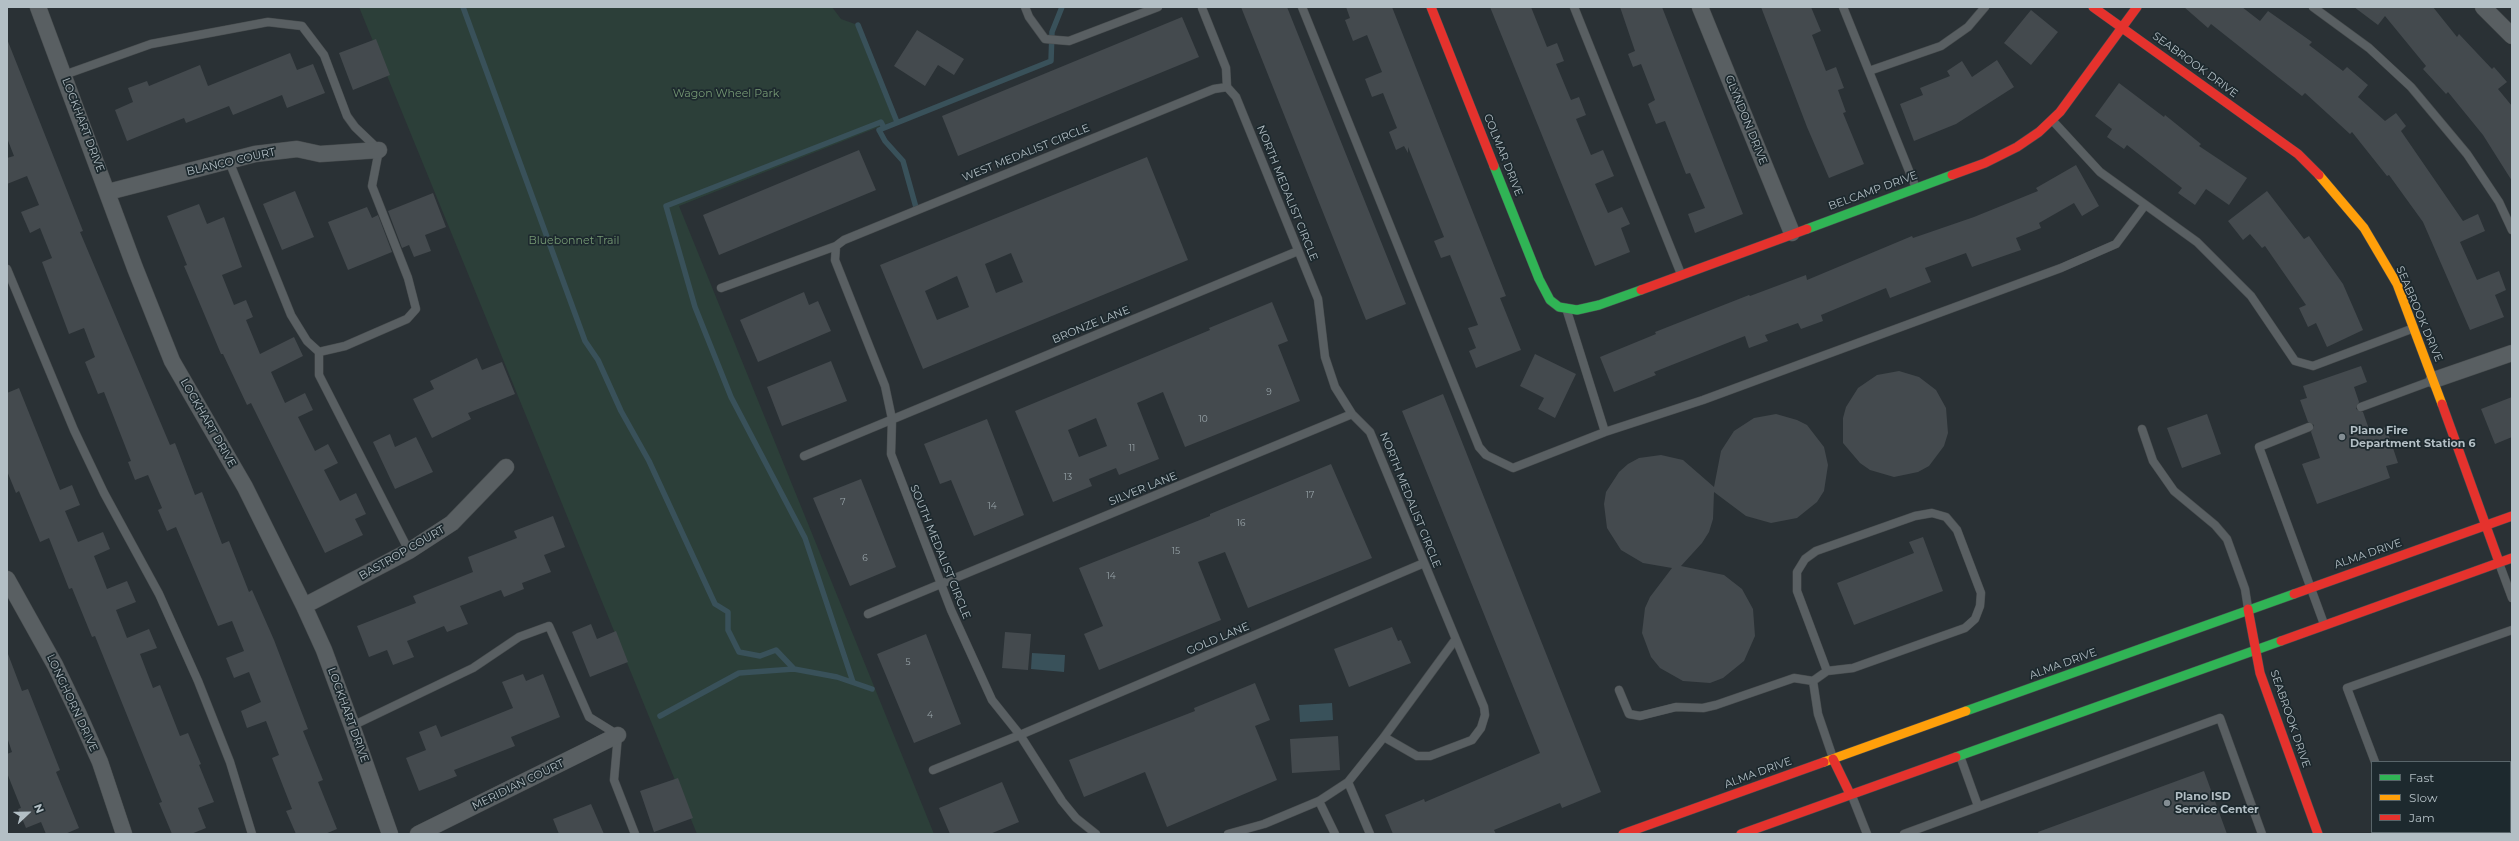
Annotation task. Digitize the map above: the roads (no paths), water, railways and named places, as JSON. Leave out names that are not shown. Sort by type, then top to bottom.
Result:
[{"type":"street","name":"LOCKHART DRIVE","points":[[38,7],[135,268],[172,361],[245,487],[304,606],[324,650],[390,834]]},
{"type":"street","name":"COLMAR DRIVE","points":[[1432,7],[1539,279],[1550,300],[1563,307]]},
{"type":"street","name":"GLYNDON DRIVE","points":[[1700,7],[1792,233]]},
{"type":"street","name":"SEABROOK DRIVE","points":[[2093,7],[2298,154],[2327,182],[2364,228],[2397,284],[2415,328],[2499,562]]},
{"type":"street","name":"BELCAMP DRIVE","points":[[1563,307],[1577,310],[1599,305],[1985,163],[2017,147],[2052,120],[2081,86],[2137,7]]},
{"type":"street","points":[[2483,7],[2512,36]]},
{"type":"street","name":"BLANCO COURT","points":[[108,192],[255,154],[297,149],[320,154],[379,150]]},
{"type":"street","points":[[2434,380],[2512,352]]},
{"type":"street","name":"BASTROP COURT","points":[[304,606],[409,551],[452,523],[506,466]]},
{"type":"street","name":"ALMA DRIVE","points":[[1623,834],[2248,609],[2512,516]]},
{"type":"street","points":[[1741,834],[2256,648],[2512,558]]},
{"type":"street","name":"LONGHORN DRIVE","points":[[7,579],[55,664],[79,715],[100,762],[124,834]]},
{"type":"street","name":"SEABROOK DRIVE","points":[[2248,609],[2262,678],[2318,834]]},
{"type":"street","name":"MERIDIAN COURT","points":[[418,834],[618,735]]},
{"type":"street","points":[[1833,759],[1850,794]]},
{"type":"lane","points":[[1025,7],[1029,17],[1045,40],[1069,42],[1158,7]]},
{"type":"lane","points":[[1302,7],[1479,447],[1486,455],[1513,468],[1605,432],[1704,400],[2061,268],[2116,244],[2145,205]]},
{"type":"lane","points":[[1574,7],[1681,274]]},
{"type":"lane","points":[[1843,7],[1916,188]]},
{"type":"lane","points":[[1869,71],[1941,46],[1968,27],[1985,7]]},
{"type":"lane","points":[[2313,7],[2369,48],[2411,86],[2467,154],[2499,202],[2512,230]]},
{"type":"lane","points":[[1202,8],[1226,68],[1227,87]]},
{"type":"lane","points":[[64,75],[151,44],[268,22],[302,26],[324,54],[347,116],[379,150],[372,186],[408,278],[416,309],[407,320],[382,332],[345,346],[319,352]]},
{"type":"lane","name":"WEST MEDALIST CIRCLE","points":[[721,288],[836,246],[844,240],[1214,88],[1227,87]]},
{"type":"lane","name":"NORTH MEDALIST CIRCLE","points":[[1227,87],[1236,97],[1318,299],[1325,357],[1335,387],[1352,414],[1370,432],[1484,707],[1485,715],[1481,728],[1472,740],[1430,756],[1417,756],[1384,737]]},
{"type":"lane","points":[[2052,120],[2100,172],[2197,242],[2251,296],[2295,361],[2312,366],[2415,328]]},
{"type":"lane","points":[[229,161],[290,315],[307,341],[319,352],[319,375],[409,551]]},
{"type":"lane","name":"SOUTH MEDALIST CIRCLE","points":[[836,246],[835,260],[886,386],[892,419],[891,454],[942,583],[951,610],[992,700],[1020,735],[1062,801],[1076,818],[1096,834]]},
{"type":"lane","name":"BRONZE LANE","points":[[804,456],[1298,251]]},
{"type":"lane","points":[[7,269],[74,430],[104,493],[160,594],[198,681],[230,762],[252,834]]},
{"type":"lane","points":[[1563,307],[1605,432]]},
{"type":"lane","points":[[2361,407],[2434,380]]},
{"type":"lane","name":"SILVER LANE","points":[[868,614],[1352,414]]},
{"type":"lane","points":[[2309,427],[2259,447],[2324,624]]},
{"type":"lane","points":[[2142,429],[2153,460],[2174,491],[2215,525],[2227,539],[2245,588],[2248,609]]},
{"type":"lane","points":[[1619,690],[1629,714],[1640,716],[1676,707],[1703,708],[1716,706],[1794,678],[1814,681],[1827,671],[1853,668],[1965,628],[1975,618],[1980,606],[1981,593],[1957,530],[1946,518],[1932,513],[1915,516],[1816,551],[1805,559],[1797,572],[1797,591],[1827,671]]},
{"type":"lane","points":[[2499,562],[2512,598]]},
{"type":"lane","name":"GOLD LANE","points":[[933,770],[1020,735],[1424,564]]},
{"type":"lane","points":[[352,726],[473,668],[518,637],[549,626],[589,717],[618,735],[614,780],[635,834]]},
{"type":"lane","points":[[2374,761],[2347,688],[2512,630]]},
{"type":"lane","points":[[1228,834],[1264,824],[1319,801],[1348,782],[1384,737],[1455,640]]},
{"type":"lane","points":[[1814,681],[1818,714],[1833,759]]},
{"type":"lane","points":[[1904,834],[2220,718],[2262,834]]},
{"type":"lane","points":[[1960,755],[1978,806]]},
{"type":"lane","points":[[1348,782],[1370,834]]},
{"type":"lane","points":[[1850,794],[1867,834]]},
{"type":"lane","points":[[1319,801],[1335,834]]},
{"type":"water","points":[[1032,653],[1065,655],[1064,672],[1031,669]]},
{"type":"water","points":[[1332,703],[1333,720],[1300,722],[1299,705]]},
{"type":"waterway","points":[[463,7],[585,341],[598,360],[621,411],[649,461],[715,604],[728,612],[728,630],[739,652],[760,656],[776,650],[794,669]]},
{"type":"waterway","points":[[853,682],[805,538],[731,397],[695,307],[666,206],[881,122],[884,128],[1051,61],[1052,32],[1062,7]]},
{"type":"waterway","points":[[858,25],[897,122]]},
{"type":"waterway","points":[[884,128],[879,130],[885,141],[903,161],[917,211]]},
{"type":"waterway","points":[[660,716],[739,673],[794,669],[837,677],[872,689]]},
{"type":"place","name":"Plano Fire Department Station 6","points":[[2342,437]]},
{"type":"place","name":"Plano ISD Service Center","points":[[2167,803]]},
{"type":"park label","name":"Wagon Wheel Park","points":[[726,94]]},
{"type":"park label","name":"Bluebonnet Trail","points":[[574,241]]}]
